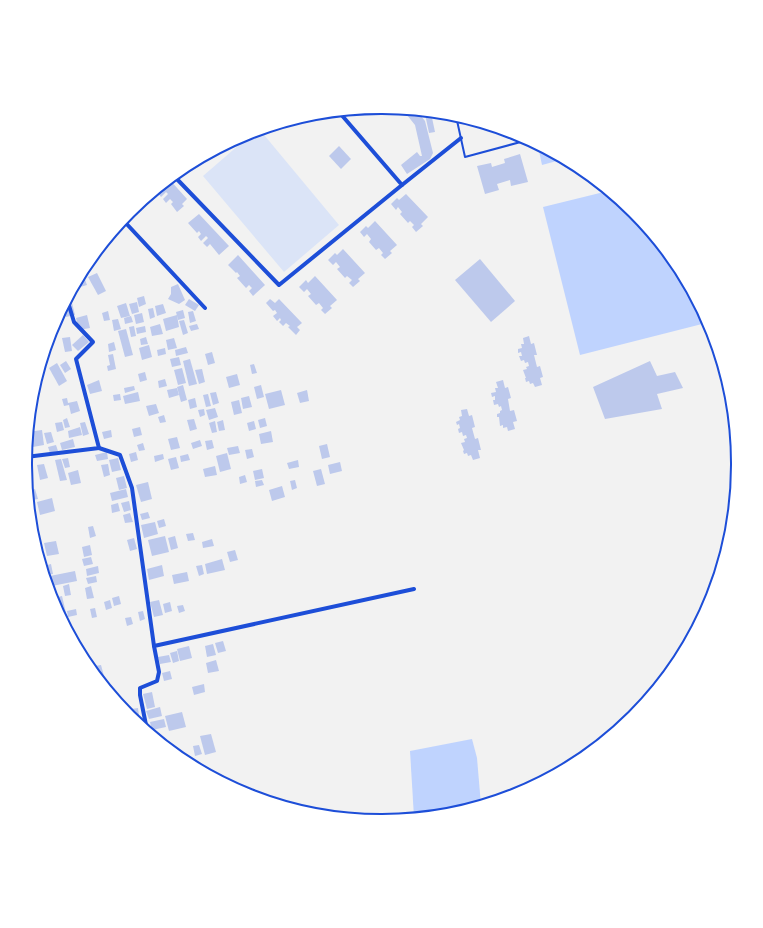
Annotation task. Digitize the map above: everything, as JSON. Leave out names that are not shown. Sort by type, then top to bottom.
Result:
[{"type":"street","points":[[343,116],[402,186]]},
{"type":"street","points":[[178,180],[279,285],[461,138]]},
{"type":"street","points":[[127,225],[205,308]]},
{"type":"street","points":[[69,307],[74,322],[93,342],[76,359],[99,448]]},
{"type":"street","points":[[32,456],[99,448],[120,455],[132,488],[159,672],[157,681],[140,688],[145,722]]},
{"type":"street","points":[[154,646],[414,589]]},
{"type":"lane","points":[[458,123],[465,157],[518,143]]},
{"type":"shaded area","points":[[264,135],[339,225],[284,272],[203,176],[238,146]]},
{"type":"water","points":[[539,153],[556,161],[542,165]]},
{"type":"water","points":[[601,193],[629,217],[659,251],[684,289],[701,324],[580,355],[543,207]]},
{"type":"water","points":[[472,739],[477,758],[481,799],[450,807],[414,812],[410,751]]},
{"type":"building","points":[[407,115],[421,117],[425,121],[433,153],[430,159],[407,174],[401,165],[417,152],[420,156],[422,156],[415,125]]},
{"type":"building","points":[[426,117],[432,118],[435,132],[429,133]]},
{"type":"building","points":[[339,146],[351,159],[341,169],[329,156]]},
{"type":"building","points":[[520,154],[528,182],[511,186],[510,180],[497,184],[499,190],[485,194],[477,166],[491,163],[492,167],[505,163],[504,159]]},
{"type":"building","points":[[173,184],[187,199],[182,204],[184,206],[177,212],[171,204],[173,202],[170,199],[166,203],[163,199],[168,194],[166,192],[161,197],[159,195]]},
{"type":"building","points":[[406,194],[428,217],[421,224],[423,226],[416,232],[412,227],[414,225],[410,221],[408,223],[400,214],[402,212],[398,207],[396,210],[391,204],[397,198],[399,200]]},
{"type":"building","points":[[199,214],[229,246],[219,255],[210,244],[207,247],[203,243],[208,238],[206,236],[201,241],[198,237],[201,234],[199,231],[197,233],[188,223]]},
{"type":"building","points":[[375,221],[397,245],[390,251],[392,253],[385,259],[381,255],[383,253],[379,248],[376,250],[369,242],[371,239],[367,234],[364,237],[360,232],[366,226],[368,228]]},
{"type":"building","points":[[343,249],[365,273],[358,279],[360,281],[353,287],[349,283],[352,280],[347,276],[345,278],[337,269],[340,267],[336,262],[333,265],[328,260],[335,253],[337,255]]},
{"type":"building","points":[[238,255],[265,285],[253,296],[249,291],[252,288],[249,285],[246,288],[237,278],[240,276],[237,272],[236,273],[228,265]]},
{"type":"building","points":[[480,259],[515,301],[491,322],[455,280]]},
{"type":"building","points":[[97,273],[106,291],[98,295],[88,277]]},
{"type":"building","points":[[315,276],[337,300],[330,306],[332,308],[325,314],[321,310],[323,308],[319,303],[316,305],[308,296],[311,294],[307,289],[304,292],[299,287],[306,280],[308,283]]},
{"type":"building","points":[[85,280],[87,285],[80,287]]},
{"type":"building","points":[[178,284],[185,300],[179,304],[168,299],[171,294],[171,287]]},
{"type":"building","points":[[144,296],[146,304],[139,307],[137,298]]},
{"type":"building","points":[[189,299],[199,305],[195,311],[185,305]]},
{"type":"building","points":[[270,299],[275,303],[279,299],[302,323],[297,327],[300,330],[296,335],[288,327],[290,326],[286,323],[283,326],[279,322],[281,320],[280,318],[277,321],[273,316],[277,313],[275,310],[273,311],[266,303]]},
{"type":"building","points":[[72,302],[75,315],[66,317],[65,315]]},
{"type":"building","points":[[137,302],[139,312],[132,314],[129,304]]},
{"type":"building","points":[[126,303],[130,316],[121,318],[117,306]]},
{"type":"building","points":[[163,304],[166,313],[157,316],[155,306]]},
{"type":"building","points":[[153,308],[155,317],[150,319],[148,309]]},
{"type":"building","points":[[183,310],[185,318],[178,320],[176,312]]},
{"type":"building","points":[[108,311],[110,320],[104,321],[102,313]]},
{"type":"building","points":[[193,311],[196,321],[190,323],[188,312]]},
{"type":"building","points":[[142,313],[144,322],[136,324],[134,315]]},
{"type":"building","points":[[87,315],[90,328],[79,330],[76,318]]},
{"type":"building","points":[[177,315],[179,327],[166,331],[163,319]]},
{"type":"building","points":[[131,316],[133,322],[125,324],[124,318]]},
{"type":"building","points":[[118,319],[121,329],[114,331],[112,320]]},
{"type":"building","points":[[184,320],[188,333],[183,335],[179,321]]},
{"type":"building","points":[[160,324],[163,334],[152,336],[150,327]]},
{"type":"building","points":[[197,324],[199,329],[191,331],[189,326]]},
{"type":"building","points":[[134,326],[136,336],[131,337],[129,327]]},
{"type":"building","points":[[145,326],[146,332],[137,334],[136,328]]},
{"type":"building","points":[[126,329],[133,355],[125,357],[118,331]]},
{"type":"building","points":[[83,335],[89,342],[78,351],[72,345]]},
{"type":"building","points":[[529,336],[531,344],[534,343],[537,355],[534,355],[537,367],[540,366],[543,377],[540,378],[542,385],[535,387],[533,383],[530,384],[529,381],[526,382],[523,370],[527,369],[526,367],[529,366],[528,362],[525,363],[524,360],[521,361],[519,356],[522,356],[521,352],[518,353],[518,349],[522,348],[521,344],[524,344],[523,338]]},
{"type":"building","points":[[70,337],[72,351],[65,352],[62,338]]},
{"type":"building","points":[[146,337],[148,344],[141,345],[140,339]]},
{"type":"building","points":[[174,338],[177,348],[168,350],[166,340]]},
{"type":"building","points":[[114,342],[116,350],[109,352],[108,344]]},
{"type":"building","points":[[149,345],[152,357],[142,360],[139,348]]},
{"type":"building","points":[[186,347],[188,353],[176,356],[175,350]]},
{"type":"building","points":[[165,348],[166,354],[158,356],[157,350]]},
{"type":"building","points":[[212,352],[215,363],[208,365],[205,354]]},
{"type":"building","points":[[113,354],[116,369],[108,371],[107,366],[110,365],[108,355]]},
{"type":"building","points":[[179,357],[181,365],[172,367],[170,359]]},
{"type":"building","points":[[190,359],[197,384],[189,386],[183,361]]},
{"type":"building","points":[[66,361],[71,369],[65,373],[60,365]]},
{"type":"building","points":[[650,361],[657,376],[675,372],[683,388],[657,394],[662,409],[605,419],[593,387]]},
{"type":"building","points":[[57,363],[67,381],[59,386],[49,368]]},
{"type":"building","points":[[254,364],[257,373],[252,374],[250,365]]},
{"type":"building","points":[[182,368],[186,383],[178,385],[174,370]]},
{"type":"building","points":[[202,369],[205,382],[199,384],[195,370]]},
{"type":"building","points":[[145,372],[147,380],[140,382],[138,374]]},
{"type":"building","points":[[237,374],[240,385],[229,388],[226,377]]},
{"type":"building","points":[[165,379],[167,386],[159,388],[158,381]]},
{"type":"building","points":[[99,380],[102,391],[90,394],[87,385]]},
{"type":"building","points":[[503,380],[505,388],[508,387],[511,398],[508,399],[510,411],[514,410],[517,421],[513,422],[515,429],[508,431],[507,427],[503,428],[503,425],[500,426],[499,417],[497,417],[497,414],[502,410],[501,406],[499,407],[498,404],[494,405],[493,400],[495,400],[495,396],[492,397],[491,393],[496,392],[495,388],[498,388],[496,382]]},
{"type":"building","points":[[183,385],[187,400],[181,402],[177,387]]},
{"type":"building","points":[[261,385],[264,397],[257,399],[254,387]]},
{"type":"building","points":[[134,386],[135,390],[125,393],[124,388]]},
{"type":"building","points":[[177,388],[179,395],[169,398],[167,390]]},
{"type":"building","points":[[281,390],[285,405],[269,409],[265,394]]},
{"type":"building","points":[[307,390],[309,401],[300,403],[297,393]]},
{"type":"building","points":[[138,392],[140,401],[125,404],[123,396]]},
{"type":"building","points":[[216,392],[219,403],[213,405],[210,393]]},
{"type":"building","points":[[120,394],[121,400],[114,401],[113,395]]},
{"type":"building","points":[[208,394],[211,406],[206,407],[203,395]]},
{"type":"building","points":[[249,396],[252,407],[243,409],[241,398]]},
{"type":"building","points":[[67,398],[68,403],[77,401],[80,411],[71,414],[69,405],[64,406],[62,399]]},
{"type":"building","points":[[195,398],[197,407],[190,409],[188,400]]},
{"type":"building","points":[[239,400],[242,413],[234,415],[231,402]]},
{"type":"building","points":[[156,404],[159,413],[149,416],[146,406]]},
{"type":"building","points":[[215,408],[218,417],[209,420],[206,410]]},
{"type":"building","points":[[204,409],[205,415],[200,417],[198,410]]},
{"type":"building","points":[[467,409],[469,416],[472,415],[475,427],[472,428],[475,439],[478,438],[481,450],[478,450],[480,458],[473,460],[471,455],[468,456],[467,453],[464,454],[461,443],[465,442],[464,439],[467,438],[466,435],[463,436],[462,432],[459,433],[459,424],[457,425],[456,422],[460,420],[459,417],[462,416],[461,410]]},
{"type":"building","points":[[164,415],[166,422],[160,423],[158,417]]},
{"type":"building","points":[[67,418],[70,427],[65,428],[63,420]]},
{"type":"building","points":[[265,418],[267,426],[260,428],[258,420]]},
{"type":"building","points":[[194,419],[197,429],[190,431],[187,420]]},
{"type":"building","points":[[223,420],[225,430],[219,431],[217,422]]},
{"type":"building","points":[[215,421],[217,432],[212,433],[209,423]]},
{"type":"building","points":[[254,421],[256,429],[249,431],[247,423]]},
{"type":"building","points":[[62,422],[64,430],[57,432],[55,423]]},
{"type":"building","points":[[85,422],[89,434],[83,436],[80,423]]},
{"type":"building","points":[[80,427],[82,435],[69,438],[68,431]]},
{"type":"building","points":[[140,427],[142,435],[134,437],[132,429]]},
{"type":"building","points":[[42,430],[44,445],[33,447],[34,431]]},
{"type":"building","points":[[111,430],[112,437],[104,439],[102,432]]},
{"type":"building","points":[[271,431],[273,442],[261,444],[259,434]]},
{"type":"building","points":[[51,432],[54,442],[47,444],[44,433]]},
{"type":"building","points":[[177,437],[180,448],[171,450],[168,439]]},
{"type":"building","points":[[73,439],[75,447],[62,450],[60,443]]},
{"type":"building","points":[[200,440],[202,446],[193,449],[191,443]]},
{"type":"building","points":[[212,440],[214,448],[207,450],[205,441]]},
{"type":"building","points":[[143,443],[145,450],[139,451],[137,445]]},
{"type":"building","points":[[327,444],[330,457],[322,459],[319,446]]},
{"type":"building","points":[[56,445],[58,451],[50,453],[48,447]]},
{"type":"building","points":[[238,446],[240,453],[229,455],[227,448]]},
{"type":"building","points":[[252,449],[254,457],[247,459],[245,450]]},
{"type":"building","points":[[107,452],[108,459],[97,461],[95,455]]},
{"type":"building","points":[[136,452],[138,460],[131,462],[129,454]]},
{"type":"building","points":[[227,453],[231,469],[220,472],[216,456]]},
{"type":"building","points":[[163,454],[164,459],[155,462],[154,456]]},
{"type":"building","points":[[188,454],[190,460],[181,462],[180,456]]},
{"type":"building","points":[[176,457],[179,468],[171,470],[168,459]]},
{"type":"building","points":[[68,458],[70,467],[65,468],[62,459]]},
{"type":"building","points":[[118,458],[121,470],[112,472],[109,460]]},
{"type":"building","points":[[61,459],[67,480],[60,481],[55,460]]},
{"type":"building","points":[[298,460],[299,467],[289,469],[287,463]]},
{"type":"building","points":[[340,462],[342,471],[330,474],[328,465]]},
{"type":"building","points":[[44,464],[48,478],[40,480],[37,465]]},
{"type":"building","points":[[108,464],[110,475],[104,477],[101,465]]},
{"type":"building","points":[[215,466],[217,475],[205,477],[203,469]]},
{"type":"building","points":[[262,469],[264,478],[255,480],[253,471]]},
{"type":"building","points":[[321,469],[325,484],[317,486],[313,471]]},
{"type":"building","points":[[78,470],[81,483],[71,485],[68,473]]},
{"type":"building","points":[[245,475],[247,482],[240,484],[239,477]]},
{"type":"building","points":[[124,476],[127,488],[119,490],[116,478]]},
{"type":"building","points":[[262,480],[264,485],[256,487],[255,481]]},
{"type":"building","points":[[295,480],[297,488],[292,490],[290,481]]},
{"type":"building","points":[[148,482],[152,499],[141,502],[136,485]]},
{"type":"building","points":[[282,486],[285,497],[272,501],[269,490]]},
{"type":"building","points":[[35,489],[38,499],[34,500],[33,490]]},
{"type":"building","points":[[126,489],[128,497],[112,501],[110,493]]},
{"type":"building","points":[[52,498],[55,511],[40,515],[37,502]]},
{"type":"building","points":[[129,501],[131,510],[124,512],[121,503]]},
{"type":"building","points":[[118,503],[120,511],[112,513],[111,505]]},
{"type":"building","points":[[148,512],[150,518],[142,520],[140,514]]},
{"type":"building","points":[[130,513],[133,522],[125,523],[123,515]]},
{"type":"building","points":[[164,519],[166,526],[159,528],[157,521]]},
{"type":"building","points":[[155,522],[158,534],[144,538],[141,525]]},
{"type":"building","points":[[93,526],[96,536],[90,538],[88,527]]},
{"type":"building","points":[[193,533],[195,540],[188,541],[186,534]]},
{"type":"building","points":[[165,536],[169,552],[152,556],[148,540]]},
{"type":"building","points":[[175,536],[178,548],[171,550],[168,538]]},
{"type":"building","points":[[134,538],[137,549],[130,551],[127,540]]},
{"type":"building","points":[[212,539],[214,546],[203,548],[202,542]]},
{"type":"building","points":[[56,541],[59,554],[47,556],[44,543]]},
{"type":"building","points":[[90,545],[92,555],[84,557],[82,547]]},
{"type":"building","points":[[235,550],[238,560],[230,562],[227,552]]},
{"type":"building","points":[[91,557],[93,564],[84,566],[82,559]]},
{"type":"building","points":[[222,559],[225,570],[207,574],[205,564]]},
{"type":"building","points":[[51,564],[53,574],[50,574],[48,565]]},
{"type":"building","points":[[162,565],[164,576],[149,580],[147,569]]},
{"type":"building","points":[[202,565],[204,574],[199,576],[196,566]]},
{"type":"building","points":[[98,566],[99,573],[87,576],[86,569]]},
{"type":"building","points":[[75,571],[77,581],[54,586],[51,576]]},
{"type":"building","points":[[187,572],[189,581],[174,584],[172,575]]},
{"type":"building","points":[[96,576],[97,582],[88,584],[86,578]]},
{"type":"building","points":[[69,584],[71,595],[65,596],[63,586]]},
{"type":"building","points":[[91,586],[94,598],[87,599],[85,588]]},
{"type":"building","points":[[62,596],[66,613],[65,613],[59,597]]},
{"type":"building","points":[[119,596],[121,604],[114,606],[112,598]]},
{"type":"building","points":[[110,600],[112,608],[106,610],[104,602]]},
{"type":"building","points":[[159,600],[163,615],[154,617],[150,602]]},
{"type":"building","points":[[170,602],[172,611],[165,613],[163,604]]},
{"type":"building","points":[[183,605],[185,611],[179,613],[177,606]]},
{"type":"building","points":[[95,608],[97,617],[92,618],[90,609]]},
{"type":"building","points":[[76,609],[77,615],[68,617],[67,611]]},
{"type":"building","points":[[143,611],[145,619],[140,621],[138,612]]},
{"type":"building","points":[[131,617],[133,624],[127,626],[125,618]]},
{"type":"building","points":[[223,641],[226,651],[218,653],[215,643]]},
{"type":"building","points":[[213,644],[216,655],[207,657],[205,646]]},
{"type":"building","points":[[189,646],[192,658],[180,661],[177,649]]},
{"type":"building","points":[[177,651],[179,661],[173,663],[170,653]]},
{"type":"building","points":[[169,655],[171,662],[160,664],[158,657]]},
{"type":"building","points":[[216,660],[219,671],[208,673],[206,663]]},
{"type":"building","points":[[101,665],[104,676],[103,676],[96,666]]},
{"type":"building","points":[[170,671],[172,679],[164,681],[162,673]]},
{"type":"building","points":[[204,684],[205,692],[194,695],[192,687]]},
{"type":"building","points":[[152,692],[155,707],[147,709],[143,694]]},
{"type":"building","points":[[160,707],[162,716],[149,719],[146,711]]},
{"type":"building","points":[[138,708],[139,716],[134,711],[132,709]]},
{"type":"building","points":[[182,712],[186,727],[169,731],[165,716]]},
{"type":"building","points":[[164,719],[166,727],[154,730],[151,727],[150,722]]},
{"type":"building","points":[[211,734],[216,752],[205,755],[200,736]]},
{"type":"building","points":[[199,745],[202,754],[195,756],[193,746]]}]
